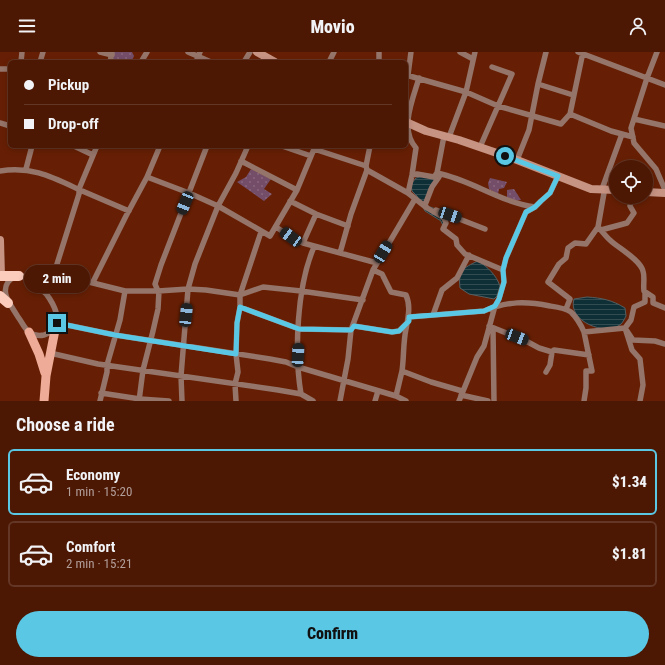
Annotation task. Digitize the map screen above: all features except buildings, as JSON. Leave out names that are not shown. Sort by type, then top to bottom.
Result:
[{"type":"highway","points":[[0,276],[19,276]]},
{"type":"highway","points":[[0,296],[8,303]]},
{"type":"main road","points":[[44,401],[46,376],[56,324]]},
{"type":"main road","points":[[30,332],[46,376]]},
{"type":"street","points":[[100,52],[112,53]]},
{"type":"street","points":[[188,52],[198,57]]},
{"type":"street","points":[[257,52],[268,54]]},
{"type":"street","points":[[408,69],[411,52]]},
{"type":"street","points":[[460,52],[473,59]]},
{"type":"street","points":[[427,208],[425,205],[432,187],[439,176],[437,173],[446,136],[466,92],[475,52]]},
{"type":"street","points":[[517,160],[533,116],[538,84],[546,52]]},
{"type":"street","points":[[653,192],[665,192],[656,170],[634,143],[632,128],[647,78],[657,52]]},
{"type":"street","points":[[408,75],[466,92],[498,106],[561,124],[570,114],[581,53],[665,85]]},
{"type":"street","points":[[480,147],[512,74],[492,67]]},
{"type":"street","points":[[408,115],[419,78]]},
{"type":"street","points":[[538,84],[573,95]]},
{"type":"street","points":[[570,114],[633,137]]},
{"type":"street","points":[[634,119],[665,126]]},
{"type":"street","points":[[408,123],[426,131],[446,136],[517,160],[591,189],[609,190]]},
{"type":"street","points":[[408,130],[411,143],[416,148],[408,193]]},
{"type":"street","points":[[566,309],[570,299],[548,282],[559,264],[566,258],[568,248],[575,243],[586,244],[600,228],[604,193],[602,189],[622,134]]},
{"type":"street","points":[[26,169],[31,148]]},
{"type":"street","points":[[78,148],[93,155]]},
{"type":"street","points":[[45,292],[54,273],[79,194],[79,189],[96,148]]},
{"type":"street","points":[[92,282],[147,177],[159,148]]},
{"type":"street","points":[[139,400],[142,370],[158,309],[158,291],[155,284],[161,264],[206,148]]},
{"type":"street","points":[[182,401],[181,376],[188,289],[195,264],[218,206],[242,161],[247,148]]},
{"type":"street","points":[[288,148],[311,156]]},
{"type":"street","points":[[147,177],[218,206],[270,236],[297,190],[314,148],[366,168],[408,193],[427,208],[444,218],[446,223],[443,229],[456,239],[457,245],[465,254],[503,270]]},
{"type":"street","points":[[340,253],[366,168],[370,148]]},
{"type":"street","points":[[242,161],[297,190]]},
{"type":"street","points":[[0,171],[26,169],[50,176],[129,211]]},
{"type":"street","points":[[412,175],[417,174],[434,177],[437,173]]},
{"type":"street","points":[[437,173],[453,176],[514,203],[535,207]]},
{"type":"street","points":[[458,401],[477,357],[484,346],[491,327],[495,306],[499,299],[504,282],[503,270],[506,258],[526,212],[535,207],[550,193],[558,176]]},
{"type":"street","points":[[340,401],[352,328],[373,270],[415,199]]},
{"type":"street","points":[[290,201],[316,214],[348,226]]},
{"type":"street","points":[[600,228],[627,223],[634,214],[630,204]]},
{"type":"street","points":[[427,208],[485,229]]},
{"type":"street","points":[[303,243],[316,214]]},
{"type":"street","points":[[276,227],[303,243],[377,264]]},
{"type":"street","points":[[584,332],[625,328],[631,320],[634,307],[645,302],[643,270],[625,251],[610,241],[600,228]]},
{"type":"street","points":[[236,401],[235,384],[238,372],[236,354],[237,323],[240,307],[240,295],[261,232]]},
{"type":"street","points":[[0,240],[0,276]]},
{"type":"street","points":[[301,394],[298,367],[301,291],[308,260],[314,247]]},
{"type":"street","points":[[434,315],[442,290],[457,278],[469,255]]},
{"type":"street","points":[[373,270],[382,274],[391,292],[406,295],[409,302],[409,319],[406,330],[402,371],[396,396]]},
{"type":"street","points":[[54,273],[125,291],[188,289],[240,295],[263,287],[363,300]]},
{"type":"street","points":[[19,276],[28,278],[45,292],[56,312],[56,324],[52,330],[46,334],[39,335],[30,332],[8,303],[4,293],[10,280],[19,276]]},
{"type":"street","points":[[100,401],[107,372],[107,365],[120,320],[125,291]]},
{"type":"street","points":[[645,293],[653,297],[653,303],[665,308]]},
{"type":"street","points":[[240,307],[299,329],[352,328],[392,332],[399,331],[409,319],[434,315],[484,311],[495,306],[518,302],[531,302],[566,309],[576,318],[584,332],[592,371],[586,371],[584,401]]},
{"type":"street","points":[[56,324],[184,347],[286,362],[298,367],[396,396],[406,401]]},
{"type":"street","points":[[491,327],[526,341],[539,348],[552,352],[554,350],[589,356]]},
{"type":"street","points":[[491,327],[494,401]]},
{"type":"street","points":[[625,328],[633,340],[655,341],[665,344]]},
{"type":"street","points":[[625,328],[632,350],[640,359],[643,385],[640,401]]},
{"type":"street","points":[[546,372],[550,365],[552,352]]},
{"type":"street","points":[[50,353],[98,364],[301,394],[306,396],[309,400]]},
{"type":"street","points":[[402,371],[461,393],[488,401]]},
{"type":"street","points":[[375,401],[378,391]]},
{"type":"street","points":[[101,393],[139,400],[169,401]]},
{"type":"shaded area","points":[[112,52],[132,52],[134,56],[132,60],[112,60]]},
{"type":"shaded area","points":[[251,169],[271,179],[264,189],[272,194],[264,201],[237,182],[246,177]]},
{"type":"shaded area","points":[[490,178],[507,182],[504,188],[499,189],[498,194],[489,189],[488,183]]},
{"type":"shaded area","points":[[514,189],[521,200],[514,201],[507,197],[507,190]]},
{"type":"water","points":[[423,176],[438,176],[429,188],[425,205],[441,211],[445,216],[443,226],[441,221],[425,211],[417,196],[412,191],[411,184],[416,178]]},
{"type":"water","points":[[478,261],[491,272],[500,286],[497,296],[494,299],[469,294],[460,288],[460,277],[463,270]]},
{"type":"water","points":[[587,297],[607,300],[625,308],[626,316],[621,324],[614,328],[606,329],[589,325],[582,320],[576,314],[573,307],[574,299]]},
{"type":"route","points":[[57,323],[184,347],[236,354],[237,323],[240,307],[299,329],[351,330],[354,326],[392,332],[399,331],[409,321],[409,317],[412,316],[484,311],[495,306],[499,299],[504,282],[503,270],[506,258],[526,212],[535,207],[550,193],[558,176],[505,156]]}]
